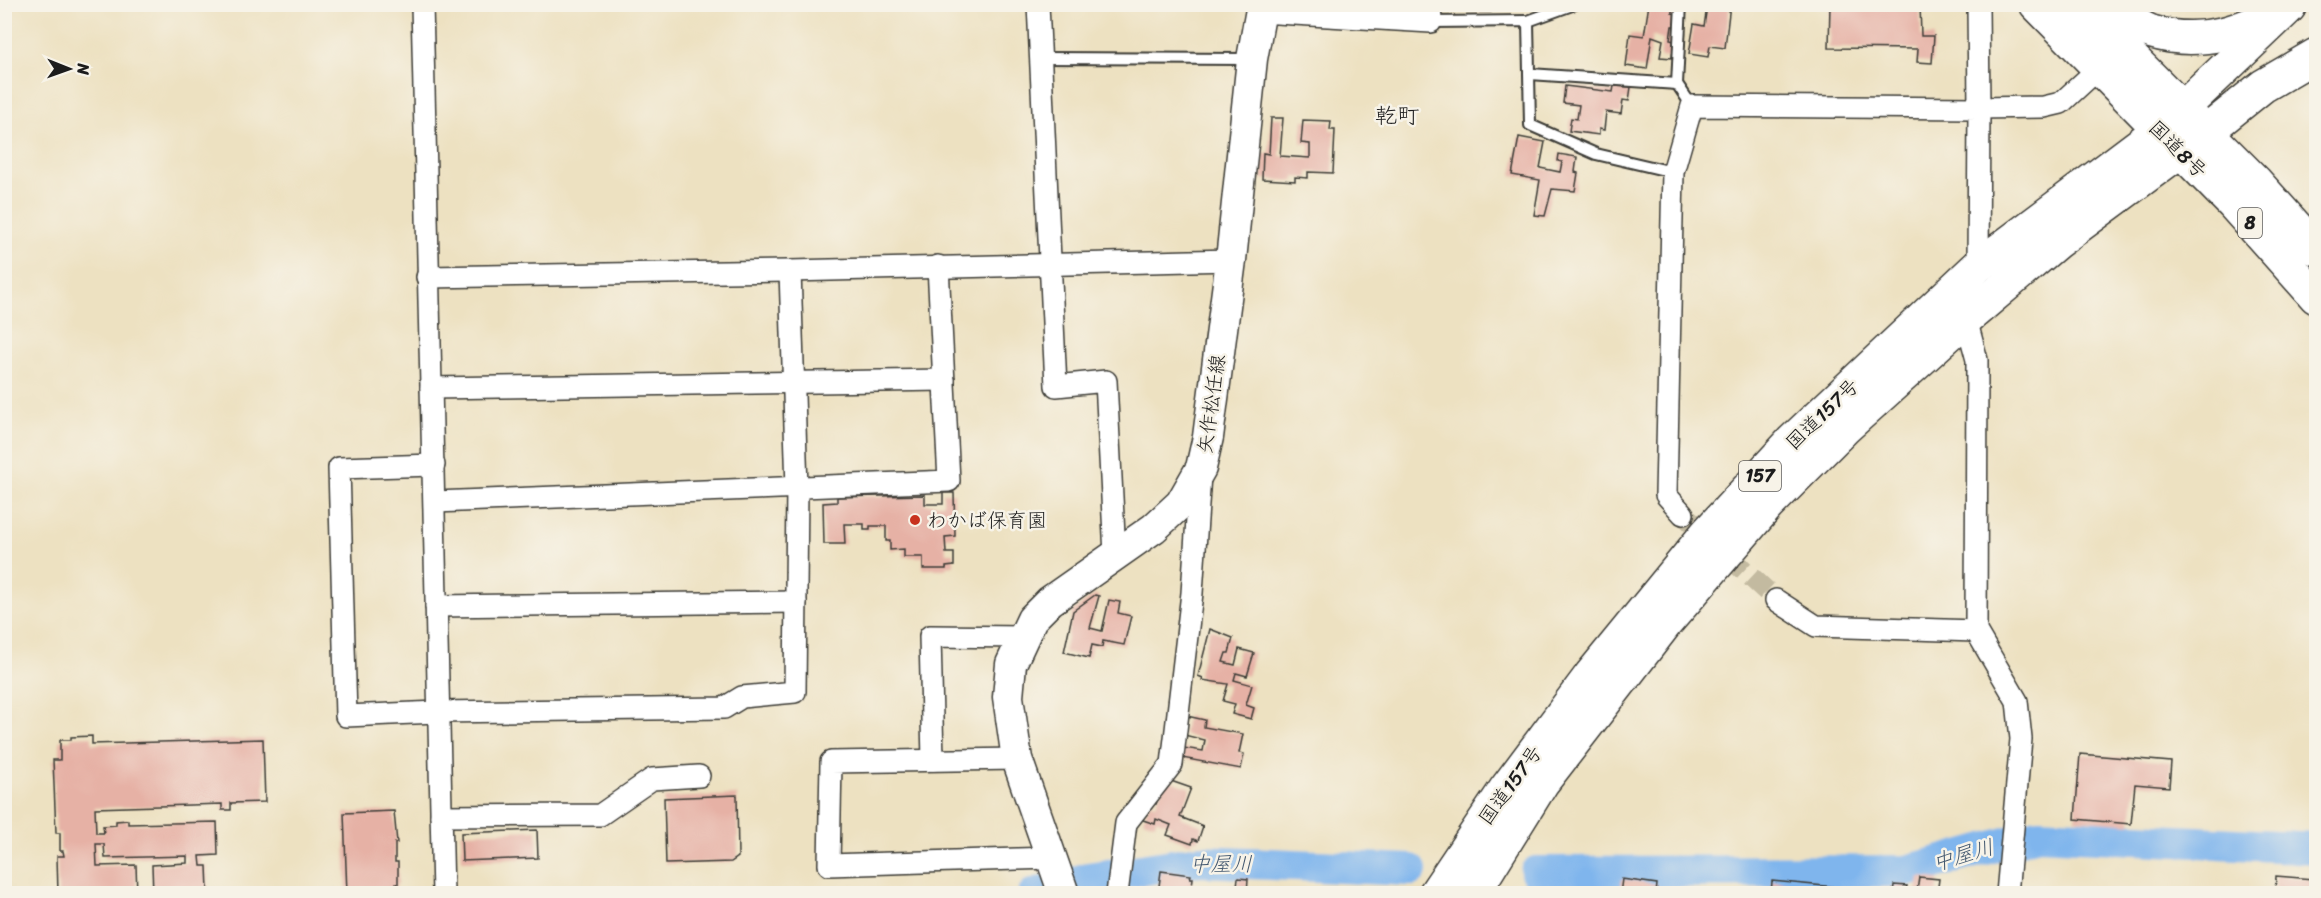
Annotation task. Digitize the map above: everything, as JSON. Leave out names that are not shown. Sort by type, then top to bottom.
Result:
[{"type":"main road","name":"国道8号","points":[[2036,4],[2233,204],[2316,297]]},
{"type":"main road","name":"国道8号","points":[[2078,4],[2256,182],[2316,249]]},
{"type":"main road","points":[[2109,4],[2150,32],[2193,39],[2224,34],[2251,26],[2291,6]]},
{"type":"main road","name":"国道157号","points":[[1473,894],[1542,783],[1666,624],[1768,505],[1844,429],[2170,141],[2183,108],[2291,6]]},
{"type":"main road","name":"矢作松任線","points":[[1057,872],[1017,759],[1008,697],[1011,664],[1032,619],[1050,601],[1154,528],[1180,503],[1201,468],[1208,437],[1231,260],[1252,59],[1262,8]]},
{"type":"main road","name":"国道157号","points":[[1435,894],[1505,790],[1591,675],[1707,533],[1793,440],[1978,266],[2170,141],[2206,132],[2263,86],[2316,54]]},
{"type":"street","points":[[422,4],[443,894]]},
{"type":"street","points":[[1038,4],[1056,386],[1106,381],[1115,555]]},
{"type":"street","points":[[1978,4],[1978,266]]},
{"type":"street","points":[[1262,8],[1430,13]]},
{"type":"street","points":[[1683,514],[1666,495],[1673,172],[1692,106],[2044,107],[2061,103],[2099,68]]},
{"type":"street","points":[[427,277],[1231,260]]},
{"type":"street","points":[[435,501],[949,481],[938,266]]},
{"type":"street","points":[[434,465],[339,468],[346,716],[437,712],[724,708],[742,697],[795,692],[797,488],[790,271]]},
{"type":"street","points":[[1966,320],[1977,360],[1976,631],[2017,701],[2021,739],[2007,894]]},
{"type":"street","points":[[431,388],[944,380]]},
{"type":"street","points":[[1119,880],[1126,823],[1172,764],[1192,593],[1201,468]]},
{"type":"street","points":[[1776,600],[1816,626],[1976,631]]},
{"type":"street","points":[[436,606],[796,602]]},
{"type":"street","points":[[933,760],[930,636],[1024,637]]},
{"type":"street","points":[[1017,759],[831,762],[829,865],[1057,872]]},
{"type":"street","points":[[441,816],[600,815],[652,779],[699,776]]},
{"type":"lane","points":[[1430,13],[1528,21],[1575,4]]},
{"type":"lane","points":[[1681,4],[1677,84],[1692,106]]},
{"type":"lane","points":[[1528,21],[1530,125],[1596,154],[1673,172]]},
{"type":"lane","points":[[1039,58],[1252,59]]},
{"type":"lane","points":[[1530,74],[1677,84]]},
{"type":"building","points":[[1649,4],[1672,7],[1672,13],[1678,14],[1676,26],[1672,26],[1670,40],[1674,41],[1672,58],[1660,57],[1663,40],[1652,36],[1647,69],[1626,66],[1630,34],[1644,36]]},
{"type":"building","points":[[1702,4],[1730,4],[1725,48],[1710,46],[1708,57],[1689,54],[1694,24],[1704,26],[1707,7]]},
{"type":"building","points":[[1830,4],[1920,4],[1921,36],[1934,36],[1932,63],[1917,62],[1918,49],[1829,48]]},
{"type":"building","points":[[1473,5],[1494,5],[1494,8],[1491,8],[1491,12],[1473,12]]},
{"type":"building","points":[[1565,86],[1613,92],[1614,86],[1631,87],[1629,101],[1623,100],[1621,114],[1606,112],[1604,130],[1599,129],[1599,135],[1569,131],[1571,118],[1577,119],[1579,105],[1563,103]]},
{"type":"building","points":[[1271,118],[1283,118],[1280,156],[1310,158],[1310,144],[1301,143],[1303,120],[1331,121],[1330,130],[1335,130],[1333,173],[1308,172],[1308,178],[1295,177],[1295,181],[1262,179],[1263,153],[1269,154]]},
{"type":"building","points":[[1519,137],[1545,142],[1540,168],[1560,172],[1562,162],[1558,161],[1559,154],[1577,157],[1575,172],[1578,173],[1575,191],[1552,189],[1545,216],[1534,215],[1540,180],[1512,175]]},
{"type":"building","points":[[943,493],[954,493],[955,536],[945,537],[946,553],[954,553],[954,566],[946,567],[946,569],[923,569],[923,557],[904,557],[904,549],[890,550],[890,541],[886,541],[886,526],[870,526],[870,530],[864,530],[864,524],[844,524],[845,544],[824,544],[823,503],[837,502],[837,497],[925,495],[925,504],[943,504]]},
{"type":"building","points":[[1095,595],[1099,596],[1090,628],[1102,631],[1109,600],[1120,602],[1118,613],[1131,616],[1124,645],[1103,641],[1102,647],[1092,645],[1089,658],[1064,652],[1073,611]]},
{"type":"building","points":[[1210,629],[1233,638],[1229,653],[1226,653],[1223,662],[1235,665],[1239,649],[1254,653],[1247,676],[1236,673],[1234,680],[1252,685],[1246,705],[1254,708],[1251,719],[1232,714],[1235,704],[1223,701],[1228,684],[1202,680],[1203,678],[1198,676]]},
{"type":"building","points":[[1187,716],[1205,720],[1204,727],[1243,734],[1239,753],[1244,754],[1241,769],[1182,758],[1184,748],[1203,751],[1205,740],[1184,735]]},
{"type":"building","points":[[92,736],[92,744],[263,739],[265,802],[231,803],[231,810],[222,810],[222,804],[95,808],[96,833],[104,833],[103,826],[116,825],[116,821],[128,820],[128,824],[217,822],[218,855],[200,856],[201,866],[207,866],[208,890],[201,891],[201,894],[153,894],[152,865],[187,863],[187,856],[105,858],[104,844],[96,844],[97,866],[136,865],[137,894],[58,894],[57,856],[64,856],[63,851],[60,851],[60,833],[56,833],[53,760],[60,760],[60,740]]},
{"type":"building","points":[[2080,754],[2171,762],[2169,787],[2135,784],[2131,824],[2075,819]]},
{"type":"building","points":[[1168,780],[1191,788],[1180,817],[1203,826],[1198,841],[1193,839],[1192,844],[1167,835],[1171,825],[1156,819],[1155,824],[1143,820],[1150,802],[1156,804]]},
{"type":"building","points":[[737,795],[738,857],[731,862],[666,864],[664,798]]},
{"type":"building","points":[[394,811],[397,843],[395,843],[395,862],[398,862],[396,894],[347,894],[344,813]]},
{"type":"building","points":[[537,830],[538,858],[462,861],[461,833]]},
{"type":"building","points":[[2314,867],[2316,867],[2316,894],[2275,894],[2276,876],[2313,879]]},
{"type":"building","points":[[1161,871],[1191,875],[1190,878],[1193,878],[1191,894],[1158,894]]},
{"type":"building","points":[[1919,877],[1939,879],[1937,894],[1893,894],[1894,885],[1907,886],[1906,890],[1917,891]]},
{"type":"building","points":[[1238,878],[1248,879],[1247,894],[1221,894],[1222,885],[1237,886]]},
{"type":"building","points":[[1622,879],[1657,884],[1656,894],[1620,894]]},
{"type":"building","points":[[1772,881],[1867,890],[1867,894],[1771,894]]},
{"type":"waterway","name":"中屋川","points":[[1536,872],[1907,871],[2038,834],[2316,848]]},
{"type":"waterway","name":"中屋川","points":[[1034,894],[1088,878],[1199,861],[1411,870]]},
{"type":"tunnel","points":[[1683,514],[1776,600]]},
{"type":"place","name":"わかば保育園","points":[[915,520]]},
{"type":"district","name":"乾町","points":[[1397,115]]}]
